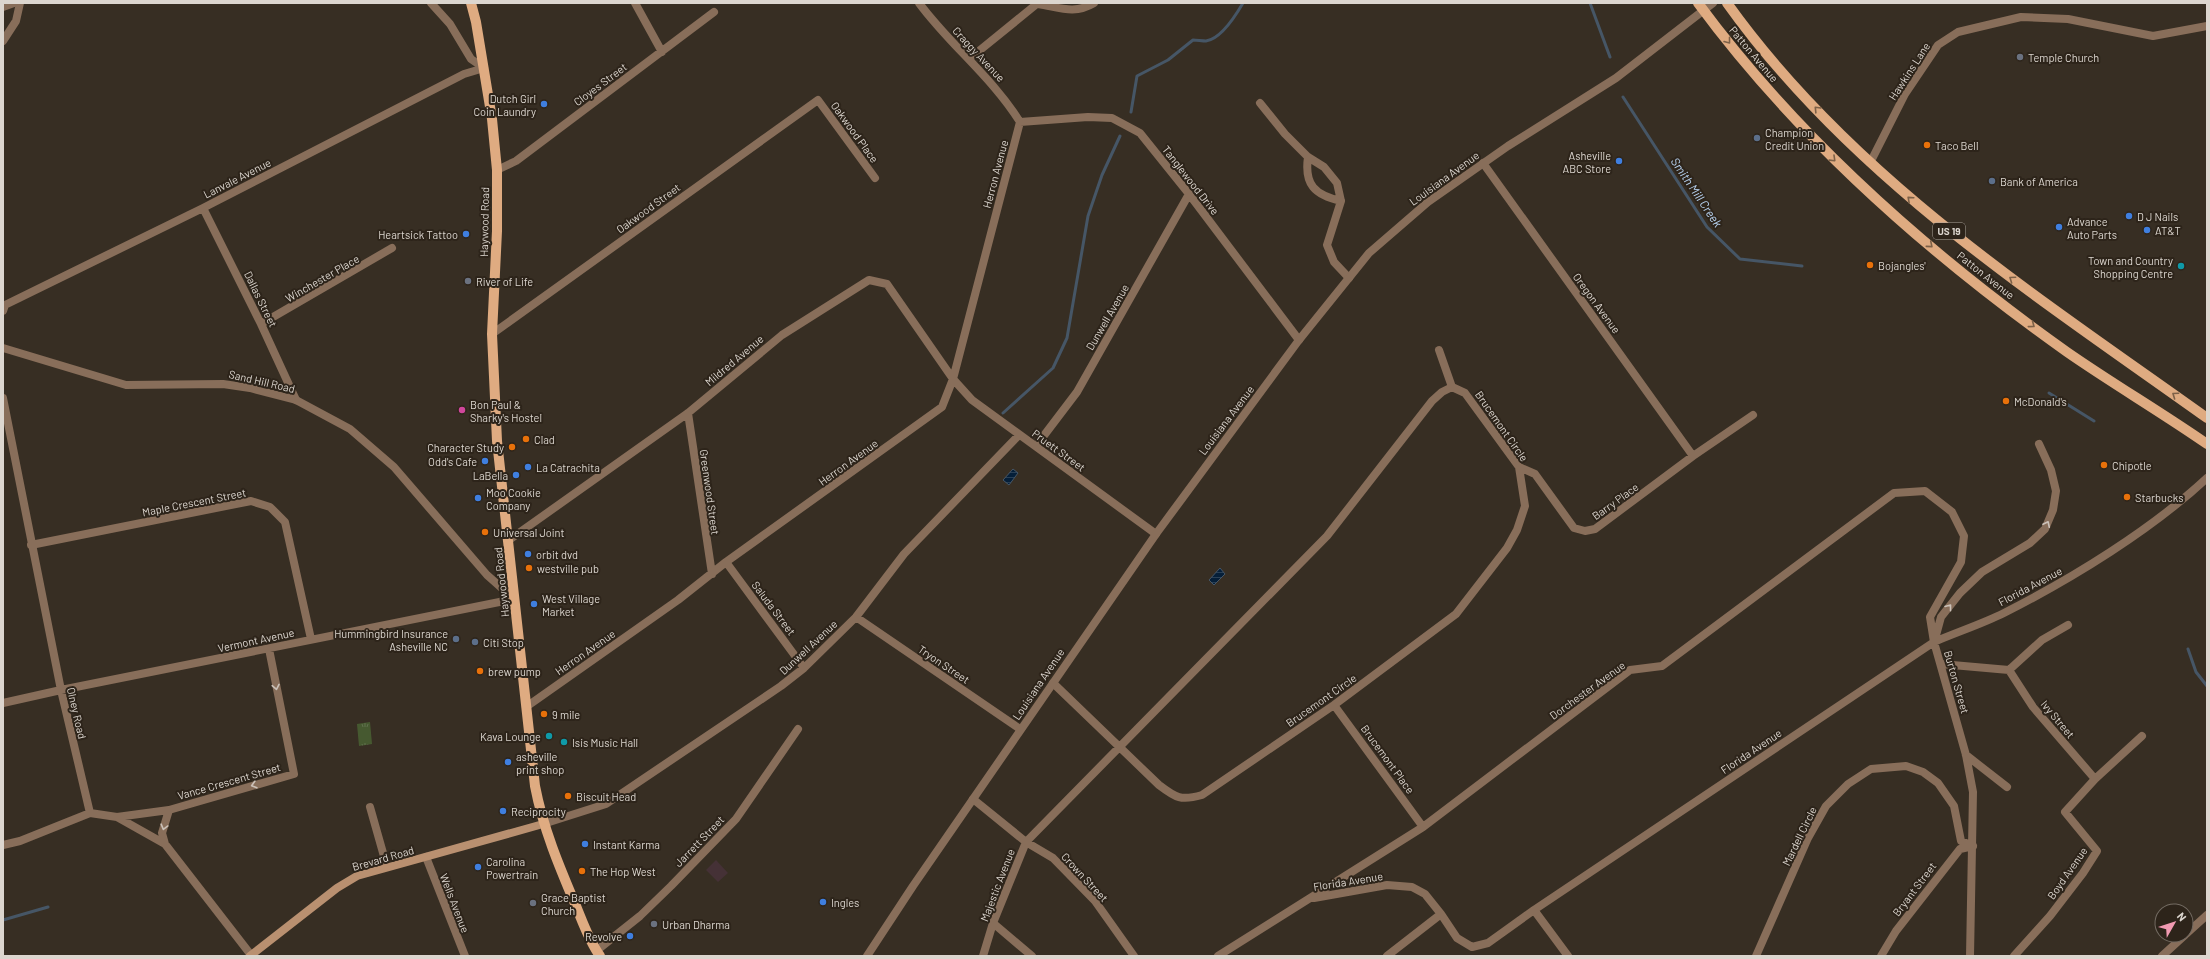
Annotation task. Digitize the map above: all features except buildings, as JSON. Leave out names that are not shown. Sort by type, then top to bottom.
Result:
[{"type":"main road","name":"Haywood Road","points":[[471,3],[484,68],[492,120],[497,170],[497,231],[492,334],[497,442],[535,786],[543,824],[562,874],[598,953]]},
{"type":"main road","name":"Patton Avenue","points":[[1727,3],[1753,39],[1870,163],[1976,253],[2207,418]]},
{"type":"main road","name":"Patton Avenue","points":[[1701,7],[1768,90],[1819,146],[1872,197],[1964,274],[2068,353],[2207,444]]},
{"type":"main road","name":"Brevard Road","points":[[250,956],[349,880],[364,873],[426,858],[543,824]]},
{"type":"street","points":[[3,7],[14,3]]},
{"type":"street","points":[[3,41],[16,21],[20,3]]},
{"type":"street","points":[[431,3],[450,24],[471,59],[484,68]]},
{"type":"street","points":[[635,3],[662,52]]},
{"type":"street","name":"Craggy Avenue","points":[[919,3],[932,22],[1005,98],[1020,122]]},
{"type":"street","points":[[968,59],[1038,3],[1072,10],[1083,9],[1094,3]]},
{"type":"street","name":"Louisiana Avenue","points":[[867,956],[1020,729],[1156,534],[1299,340],[1369,253],[1402,222],[1484,162],[1616,78],[1701,7],[1713,3]]},
{"type":"street","name":"Cloyes Street","points":[[497,170],[516,161],[714,12]]},
{"type":"street","name":"Hawkins Lane","points":[[1870,163],[1905,94],[1916,77],[1938,45],[1958,32],[2021,17],[2068,19],[2153,36],[2207,26]]},
{"type":"street","name":"Lanvale Avenue","points":[[3,311],[5,305],[203,208],[464,74],[484,68]]},
{"type":"street","name":"Oakwood Place","points":[[818,100],[875,178]]},
{"type":"street","name":"Oakwood Street","points":[[492,334],[818,100]]},
{"type":"street","points":[[1260,103],[1285,134],[1308,157],[1324,167],[1337,183],[1341,202],[1327,245],[1334,262],[1349,278]]},
{"type":"street","name":"Tanglewood Drive","points":[[1020,122],[1088,117],[1112,118],[1140,133],[1189,194],[1299,340]]},
{"type":"street","name":"Herron Avenue","points":[[526,707],[678,600],[726,562],[942,407],[953,379],[1020,122]]},
{"type":"street","points":[[1308,157],[1308,180],[1316,191],[1325,197],[1341,202]]},
{"type":"street","name":"Oregon Avenue","points":[[1484,162],[1693,456]]},
{"type":"street","name":"Dunwell Avenue","points":[[1036,446],[1077,392],[1189,194]]},
{"type":"street","name":"Dallas Street","points":[[203,208],[261,324],[296,400]]},
{"type":"street","name":"Winchester Place","points":[[261,324],[392,248]]},
{"type":"street","name":"Mildred Avenue","points":[[509,540],[688,413],[782,335],[869,280],[887,284],[953,379]]},
{"type":"street","name":"Sand Hill Road","points":[[3,348],[126,385],[223,384],[250,388],[296,400],[350,429],[371,446],[394,467],[487,575],[514,598]]},
{"type":"street","points":[[1026,842],[1327,536],[1432,400],[1442,392],[1452,387],[1439,350]]},
{"type":"street","name":"Pruett Street","points":[[953,379],[972,400],[1156,534]]},
{"type":"street","name":"Brucemont Circle","points":[[1053,683],[1159,785],[1174,796],[1186,799],[1202,795],[1334,705],[1456,614],[1507,548],[1517,530],[1525,506],[1519,467],[1465,393],[1452,387]]},
{"type":"street","name":"Olney Road","points":[[3,398],[61,690],[90,813]]},
{"type":"street","name":"Greenwood Street","points":[[688,413],[712,574]]},
{"type":"street","name":"Barry Place","points":[[1519,467],[1535,474],[1574,528],[1585,531],[1595,529],[1693,456],[1753,415]]},
{"type":"street","name":"Dunwell Avenue","points":[[543,824],[606,804],[781,686],[804,668],[856,617],[904,554],[1019,435]]},
{"type":"street","name":"Burton Street","points":[[1970,956],[1974,846],[1973,792],[1966,755],[1934,642],[1941,617],[1960,593],[1982,572],[2030,543],[2045,529],[2053,510],[2056,491],[2051,470],[2039,444]]},
{"type":"street","name":"Florida Avenue","points":[[1309,899],[1387,885],[1412,887],[1425,894],[1442,914],[1456,938],[1472,947],[1488,943],[1534,910],[1934,642],[2003,613],[2068,578],[2177,506],[2207,478]]},
{"type":"street","name":"Dorchester Avenue","points":[[1218,956],[1423,827],[1630,670],[1662,666],[1894,493],[1925,491],[1952,512],[1964,536],[1961,562],[1930,617],[1934,642]]},
{"type":"street","name":"Maple Crescent Street","points":[[31,545],[251,501],[270,507],[284,522],[311,639]]},
{"type":"street","name":"Saluda Street","points":[[726,562],[804,668]]},
{"type":"street","name":"Vermont Avenue","points":[[3,703],[514,598]]},
{"type":"street","name":"Tryon Street","points":[[856,617],[1020,729]]},
{"type":"street","points":[[1941,664],[2009,670],[2042,640],[2068,625]]},
{"type":"street","name":"Vance Crescent Street","points":[[117,817],[169,810],[294,774],[269,649]]},
{"type":"street","name":"Ivy Street","points":[[2009,670],[2033,706],[2095,779]]},
{"type":"street","name":"Brucemont Place","points":[[1334,705],[1423,827]]},
{"type":"street","name":"Jarrett Street","points":[[598,953],[671,886],[736,819],[798,729]]},
{"type":"street","name":"Boyd Avenue","points":[[2014,956],[2050,916],[2083,873],[2097,851],[2065,812],[2095,779],[2142,736]]},
{"type":"street","points":[[1966,755],[2007,787]]},
{"type":"street","name":"Mardell Circle","points":[[1756,956],[1808,838],[1826,806],[1848,784],[1871,770],[1906,766],[1923,772],[1938,783],[1954,806],[1961,841],[1974,846]]},
{"type":"street","name":"Majestic Avenue","points":[[973,799],[1026,842],[993,923],[984,956]]},
{"type":"street","points":[[370,807],[387,867]]},
{"type":"street","points":[[169,810],[162,833],[165,844],[250,956]]},
{"type":"street","points":[[3,845],[20,841],[90,813],[117,817],[165,844]]},
{"type":"street","name":"Crown Street","points":[[1026,842],[1053,858],[1095,901],[1134,956]]},
{"type":"street","name":"Bryant Street","points":[[1881,956],[1896,931],[1960,849],[1974,846]]},
{"type":"street","name":"Wells Avenue","points":[[426,858],[465,956]]},
{"type":"street","points":[[1534,910],[1568,956]]},
{"type":"street","points":[[1387,956],[1442,914]]},
{"type":"street","points":[[2194,926],[2207,915]]},
{"type":"street","points":[[993,923],[1032,956]]},
{"type":"street","points":[[2162,956],[2176,943]]},
{"type":"shaded area","points":[[716,860],[728,873],[718,882],[706,870]]},
{"type":"green space","points":[[370,722],[372,744],[359,746],[357,724]]},
{"type":"water","points":[[1013,469],[1018,473],[1009,485],[1003,480]]},
{"type":"water","points":[[1220,568],[1225,574],[1214,585],[1209,580]]},
{"type":"waterway","points":[[1131,112],[1137,76],[1168,60],[1193,40],[1206,41],[1217,36],[1228,26],[1243,3]]},
{"type":"waterway","name":"Smith Mill Creek","points":[[1590,3],[1610,57]]},
{"type":"waterway","name":"Smith Mill Creek","points":[[1623,97],[1707,227],[1740,259],[1802,266]]},
{"type":"waterway","points":[[1003,413],[1053,368],[1067,338],[1088,216],[1102,175],[1120,136]]},
{"type":"waterway","name":"Smith Mill Creek","points":[[2049,393],[2094,421]]},
{"type":"waterway","name":"Smith Mill Creek","points":[[2188,649],[2196,672],[2207,686]]},
{"type":"waterway","points":[[3,920],[48,907]]},
{"type":"place","name":"Temple Church","points":[[2020,57]]},
{"type":"place","name":"Dutch Girl Coin Laundry","points":[[544,104]]},
{"type":"place","name":"Champion Credit Union","points":[[1757,138]]},
{"type":"place","name":"Taco Bell","points":[[1927,145]]},
{"type":"place","name":"Asheville ABC Store","points":[[1619,161]]},
{"type":"place","name":"Bank of America","points":[[1992,181]]},
{"type":"place","name":"D J Nails","points":[[2129,216]]},
{"type":"place","name":"Advance Auto Parts","points":[[2059,227]]},
{"type":"place","name":"AT&T","points":[[2147,230]]},
{"type":"place","name":"Heartsick Tattoo","points":[[466,234]]},
{"type":"place","name":"Bojangles'","points":[[1870,265]]},
{"type":"place","name":"Town and Country Shopping Centre","points":[[2181,266]]},
{"type":"place","name":"River of Life","points":[[468,281]]},
{"type":"place","name":"McDonald's","points":[[2006,401]]},
{"type":"place","name":"Bon Paul & Sharky's Hostel","points":[[462,410]]},
{"type":"place","name":"Clad","points":[[526,439]]},
{"type":"place","name":"Character Study","points":[[512,447]]},
{"type":"place","name":"Odd's Cafe","points":[[485,461]]},
{"type":"place","name":"Chipotle","points":[[2104,465]]},
{"type":"place","name":"La Catrachita","points":[[528,467]]},
{"type":"place","name":"LaBella","points":[[516,475]]},
{"type":"place","name":"Starbucks","points":[[2127,497]]},
{"type":"place","name":"Moo Cookie Company","points":[[478,498]]},
{"type":"place","name":"Universal Joint","points":[[485,532]]},
{"type":"place","name":"orbit dvd","points":[[528,554]]},
{"type":"place","name":"westville pub","points":[[529,568]]},
{"type":"place","name":"West Village Market","points":[[534,604]]},
{"type":"place","name":"Hummingbird Insurance Asheville NC","points":[[456,639]]},
{"type":"place","name":"Citi Stop","points":[[475,642]]},
{"type":"place","name":"brew pump","points":[[480,671]]},
{"type":"place","name":"9 mile","points":[[544,714]]},
{"type":"place","name":"Kava Lounge","points":[[549,736]]},
{"type":"place","name":"Isis Music Hall","points":[[564,742]]},
{"type":"place","name":"asheville print shop","points":[[508,762]]},
{"type":"place","name":"Biscuit Head","points":[[568,796]]},
{"type":"place","name":"Reciprocity","points":[[503,811]]},
{"type":"place","name":"Instant Karma","points":[[585,844]]},
{"type":"place","name":"Carolina Powertrain","points":[[478,867]]},
{"type":"place","name":"The Hop West","points":[[582,871]]},
{"type":"place","name":"Ingles","points":[[823,902]]},
{"type":"place","name":"Grace Baptist Church","points":[[533,903]]},
{"type":"place","name":"Urban Dharma","points":[[654,924]]},
{"type":"place","name":"Revolve","points":[[630,936]]}]
